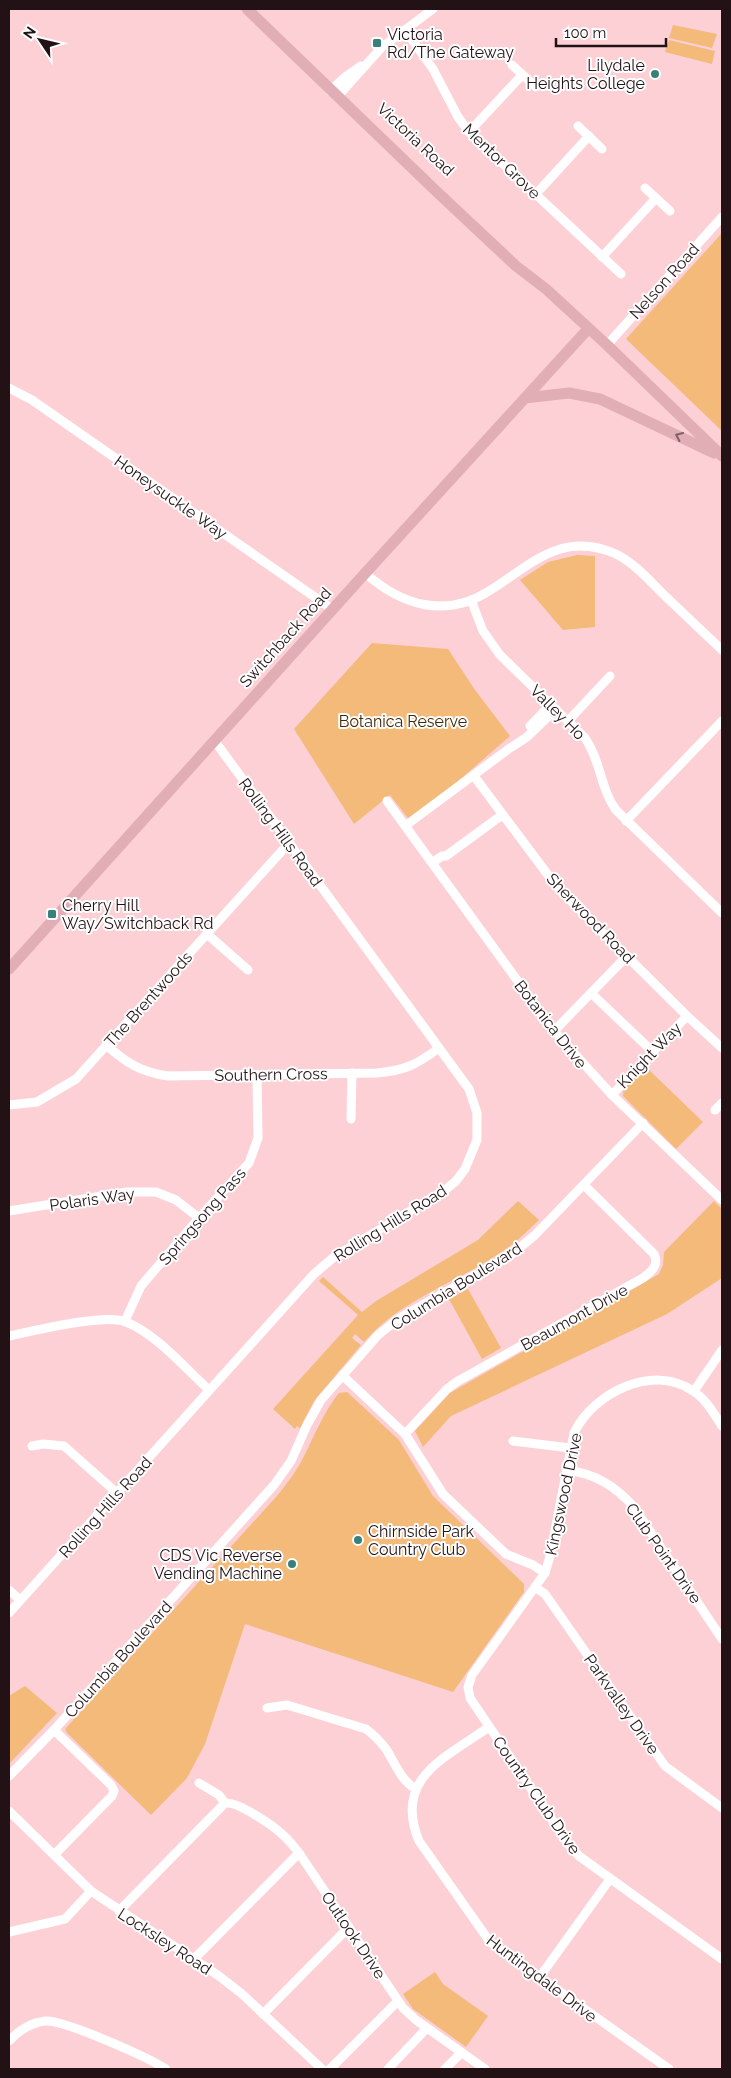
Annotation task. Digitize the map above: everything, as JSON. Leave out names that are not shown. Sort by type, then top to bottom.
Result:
[{"type":"main road","name":"Victoria Road","points":[[247,9],[336,91],[516,266],[546,289],[607,345],[722,457]]},
{"type":"main road","name":"Switchback Road","points":[[9,969],[332,609],[588,329]]},
{"type":"main road","points":[[525,398],[570,393],[600,399],[722,457]]},
{"type":"street","points":[[336,91],[382,47],[433,9]]},
{"type":"street","name":"Mentor Grove","points":[[405,30],[433,69],[458,117],[469,132],[621,274]]},
{"type":"street","points":[[512,65],[536,87]]},
{"type":"street","points":[[469,132],[522,75]]},
{"type":"street","points":[[578,126],[602,149]]},
{"type":"street","points":[[535,195],[589,136]]},
{"type":"street","points":[[645,188],[670,211]]},
{"type":"street","points":[[602,257],[656,198]]},
{"type":"street","name":"Nelson Road","points":[[607,345],[722,217]]},
{"type":"street","name":"Honeysuckle Way","points":[[9,388],[32,400],[332,609]]},
{"type":"street","points":[[365,573],[386,591],[415,603],[444,606],[471,600],[489,591],[545,554],[564,548],[593,548],[615,554],[640,571],[722,650]]},
{"type":"street","name":"Valley Ho","points":[[471,600],[480,625],[494,648],[568,721],[590,746],[598,762],[603,785],[608,797],[626,821],[722,912]]},
{"type":"street","points":[[568,721],[610,676]]},
{"type":"street","points":[[405,826],[510,748],[553,707]]},
{"type":"street","points":[[626,821],[722,722]]},
{"type":"street","name":"Rolling Hills Road","points":[[9,1613],[325,1264],[334,1256],[445,1190],[465,1169],[477,1140],[477,1113],[469,1089],[214,740]]},
{"type":"street","name":"Sherwood Road","points":[[474,776],[557,887],[687,1016],[722,1048]]},
{"type":"street","name":"Botanica Drive","points":[[387,801],[554,1032],[612,1095],[722,1200]]},
{"type":"street","points":[[432,863],[442,856],[446,856],[502,815]]},
{"type":"street","name":"The Brentwoods","points":[[9,1105],[37,1102],[76,1079],[290,843]]},
{"type":"street","points":[[207,934],[248,970]]},
{"type":"street","points":[[554,1032],[627,956]]},
{"type":"street","points":[[591,993],[653,1052]]},
{"type":"street","name":"Knight Way","points":[[612,1095],[687,1016]]},
{"type":"street","name":"Southern Cross","points":[[106,1045],[130,1064],[150,1074],[168,1076],[352,1073],[401,1070],[413,1066],[439,1048]]},
{"type":"street","points":[[351,1118],[352,1073]]},
{"type":"street","name":"Springsong Pass","points":[[125,1321],[141,1286],[198,1218],[249,1163],[258,1138],[256,1075]]},
{"type":"street","points":[[715,1110],[722,1102]]},
{"type":"street","name":"Columbia Boulevard","points":[[9,1776],[54,1730],[274,1485],[291,1461],[307,1425],[321,1400],[372,1341],[398,1319],[512,1254],[535,1235],[643,1123]]},
{"type":"street","name":"Beaumont Drive","points":[[405,1434],[447,1389],[654,1270],[656,1262],[654,1254],[584,1185]]},
{"type":"street","name":"Polaris Way","points":[[9,1211],[127,1192],[156,1192],[176,1200],[198,1218]]},
{"type":"street","points":[[9,1336],[91,1320],[125,1321],[146,1332],[209,1390]]},
{"type":"street","points":[[694,1391],[722,1350]]},
{"type":"street","points":[[342,1375],[405,1434],[443,1494],[506,1554],[533,1565],[545,1573]]},
{"type":"street","name":"Kingswood Drive","points":[[468,1687],[472,1675],[545,1573],[550,1556],[570,1448],[577,1427],[588,1410],[615,1392],[642,1381],[653,1380],[677,1383],[694,1391],[712,1410],[722,1426]]},
{"type":"street","points":[[513,1441],[570,1448]]},
{"type":"street","points":[[32,1446],[43,1444],[64,1446],[117,1493]]},
{"type":"street","name":"Club Point Drive","points":[[567,1470],[589,1474],[605,1481],[622,1493],[634,1507],[722,1639]]},
{"type":"street","name":"Parkvalley Drive","points":[[535,1587],[545,1594],[665,1766],[722,1808]]},
{"type":"street","points":[[9,1590],[20,1600]]},
{"type":"street","name":"Country Club Drive","points":[[468,1687],[470,1698],[489,1727],[569,1845],[579,1856],[722,1959]]},
{"type":"street","points":[[267,1708],[287,1705],[366,1729],[376,1736],[405,1781],[416,1789]]},
{"type":"street","name":"Huntingdale Drive","points":[[489,1727],[428,1770],[416,1789],[412,1812],[414,1828],[419,1841],[486,1938],[539,1978],[669,2069]]},
{"type":"street","points":[[54,1730],[111,1785],[114,1791],[112,1796],[54,1855]]},
{"type":"street","name":"Outlook Drive","points":[[199,1783],[219,1795],[224,1803],[233,1803],[272,1825],[299,1853],[410,2016],[485,2069]]},
{"type":"street","points":[[119,1911],[224,1803]]},
{"type":"street","name":"Locksley Road","points":[[9,1811],[91,1891],[194,1959],[242,1994],[322,2069]]},
{"type":"street","points":[[194,1959],[299,1853]]},
{"type":"street","points":[[539,1978],[610,1879]]},
{"type":"street","points":[[9,1932],[65,1919],[91,1891]]},
{"type":"street","points":[[263,2014],[349,1927]]},
{"type":"street","points":[[330,2069],[398,2001]]},
{"type":"street","points":[[9,2041],[22,2028],[34,2023],[47,2021],[62,2023],[142,2056],[166,2069]]},
{"type":"street","points":[[388,2069],[427,2028]]},
{"type":"street","points":[[445,2069],[461,2053]]},
{"type":"green space","points":[[673,25],[717,34],[712,48],[669,38]]},
{"type":"green space","points":[[669,40],[715,51],[712,64],[665,52]]},
{"type":"green space","points":[[722,233],[722,431],[626,339]]},
{"type":"green space","points":[[577,555],[595,556],[595,627],[563,630],[520,580],[548,562]]},
{"type":"green space","name":"Botanica Reserve","points":[[372,643],[448,649],[475,690],[510,736],[411,822],[390,795],[354,824],[294,729]]},
{"type":"green space","points":[[645,1066],[703,1122],[676,1149],[623,1096],[624,1087]]},
{"type":"green space","points":[[518,1201],[539,1220],[514,1243],[492,1258],[397,1313],[364,1342],[355,1334],[352,1338],[361,1345],[314,1401],[300,1428],[297,1426],[295,1429],[273,1409],[358,1315],[319,1281],[323,1277],[362,1312],[376,1301],[478,1240]]},
{"type":"green space","points":[[714,1201],[722,1209],[722,1278],[667,1314],[451,1416],[423,1447],[415,1431],[450,1393],[659,1274],[663,1265],[664,1252]]},
{"type":"green space","points":[[468,1289],[501,1348],[482,1359],[449,1299]]},
{"type":"green space","name":"Chirnside Park Country Club","points":[[347,1392],[399,1440],[433,1496],[524,1584],[524,1592],[453,1692],[245,1624],[205,1744],[187,1778],[151,1815],[65,1729],[276,1497],[303,1458],[333,1401],[339,1393]]},
{"type":"green space","points":[[25,1686],[57,1713],[9,1764],[9,1696]]},
{"type":"green space","points":[[435,1972],[443,1984],[488,2016],[466,2047],[413,2009],[403,1994]]},
{"type":"place","name":"Victoria Rd/The Gateway","points":[[377,43]]},
{"type":"place","name":"Lilydale Heights College","points":[[655,74]]},
{"type":"place","name":"Cherry Hill Way/Switchback Rd","points":[[52,914]]},
{"type":"place","name":"Chirnside Park Country Club","points":[[358,1540]]},
{"type":"place","name":"CDS Vic Reverse Vending Machine","points":[[292,1564]]}]
